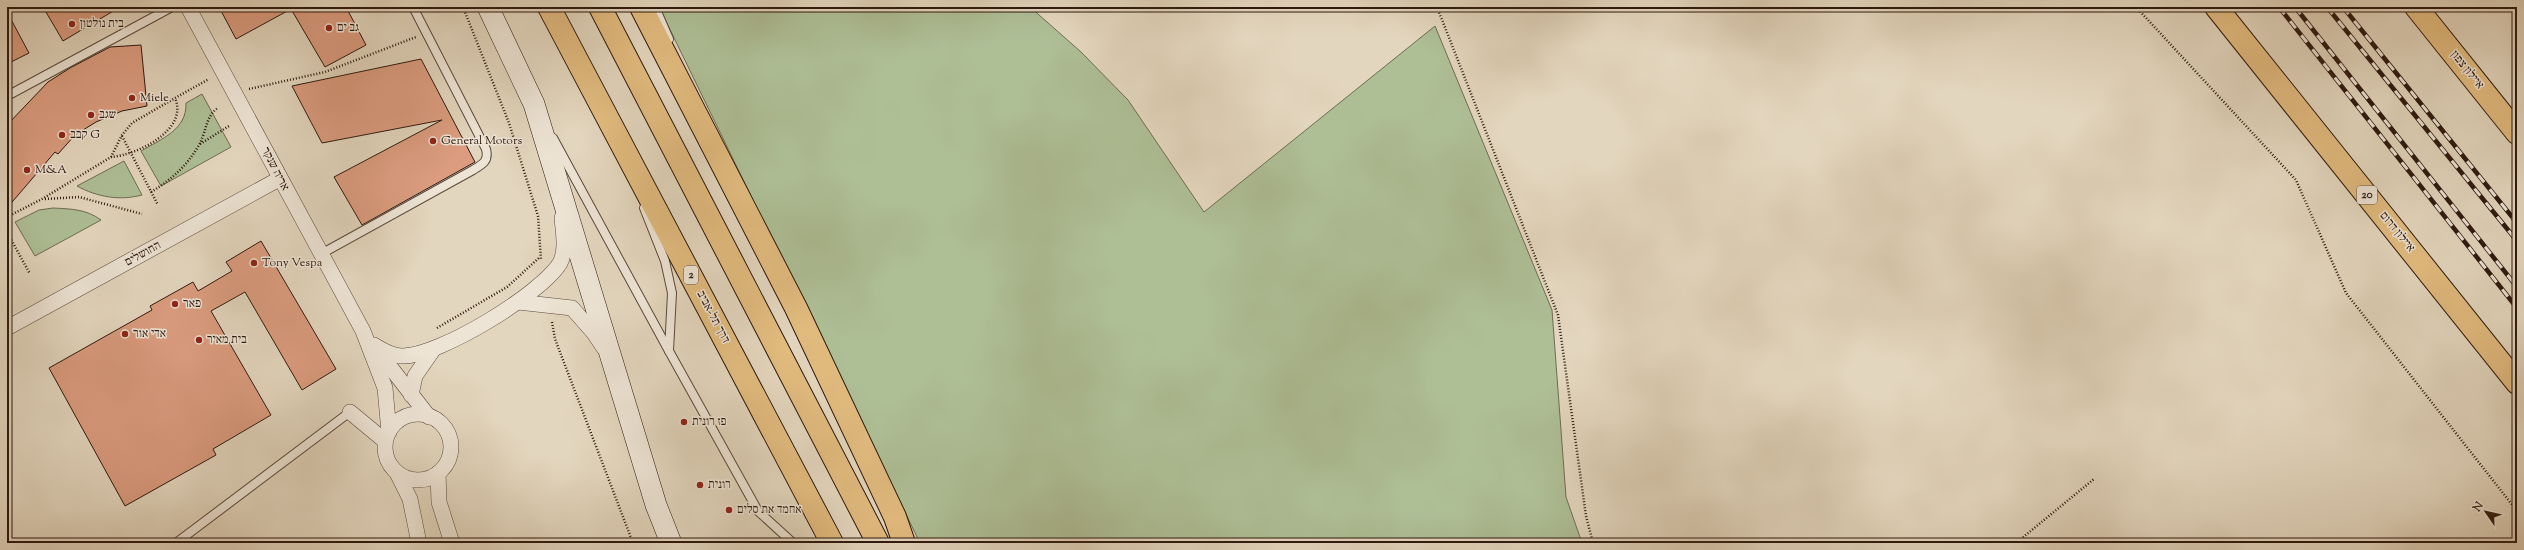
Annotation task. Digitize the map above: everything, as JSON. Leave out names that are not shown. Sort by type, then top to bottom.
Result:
[{"type":"highway","name":"דרך תל-אביב","points":[[549,7],[832,543]]},
{"type":"highway","points":[[600,7],[878,543]]},
{"type":"highway","points":[[641,7],[733,182],[796,308],[895,517],[904,543]]},
{"type":"highway","name":"איילון דרום","points":[[2216,7],[2517,383]]},
{"type":"highway","name":"איילון צפון","points":[[2416,7],[2517,133]]},
{"type":"main road","points":[[488,7],[534,104],[656,505],[671,543]]},
{"type":"street","name":"אריה שנקר","points":[[188,7],[224,71],[279,179],[363,331],[429,417]]},
{"type":"street","name":"החושלים","points":[[7,328],[279,179]]},
{"type":"street","points":[[374,346],[402,356],[432,350],[518,302],[544,280],[560,262],[564,243],[559,183]]},
{"type":"street","points":[[518,302],[572,308],[594,333],[612,361]]},
{"type":"street","name":"אריה שנקר","points":[[363,331],[384,388],[387,436]]},
{"type":"street","points":[[411,395],[415,376],[432,350]]},
{"type":"street","points":[[350,412],[387,436]]},
{"type":"street","points":[[397,472],[404,477],[421,480],[438,473],[449,457],[449,437],[445,428],[429,417],[420,414],[402,418],[387,436],[387,458],[397,472],[410,499],[419,543]]},
{"type":"street","points":[[438,473],[439,502],[452,543]]},
{"type":"lane","points":[[7,96],[172,7]]},
{"type":"lane","points":[[321,254],[474,170],[484,164],[488,158],[486,149],[413,7]]},
{"type":"lane","points":[[655,7],[673,47]]},
{"type":"lane","points":[[679,61],[733,182]]},
{"type":"lane","points":[[534,104],[758,511],[793,543]]},
{"type":"lane","points":[[610,122],[665,261],[672,293],[669,351]]},
{"type":"lane","points":[[176,543],[350,412]]},
{"type":"path","points":[[463,7],[509,123],[538,216],[540,257],[544,280]]},
{"type":"path","points":[[1437,7],[1558,315],[1586,516],[1593,543]]},
{"type":"path","points":[[2136,7],[2296,180],[2346,293],[2517,511]]},
{"type":"path","points":[[235,92],[325,72],[407,40]]},
{"type":"path","points":[[111,156],[122,135],[132,123],[224,71]]},
{"type":"path","points":[[7,217],[42,199],[111,156],[130,153],[152,141],[176,120],[179,107],[175,98]]},
{"type":"path","points":[[151,192],[175,175],[199,144],[212,112],[218,108]]},
{"type":"path","points":[[199,144],[229,126]]},
{"type":"path","points":[[122,135],[158,205]]},
{"type":"path","points":[[42,199],[79,197],[142,214]]},
{"type":"path","points":[[7,232],[30,274]]},
{"type":"path","points":[[436,328],[507,287],[540,257]]},
{"type":"path","points":[[548,306],[555,339],[633,543]]},
{"type":"path","points":[[2016,543],[2094,479]]},
{"type":"green space","points":[[659,7],[1030,7],[1081,52],[1128,100],[1204,212],[1435,26],[1552,310],[1566,497],[1582,543],[920,543]]},
{"type":"green space","points":[[202,94],[231,147],[161,186],[141,151],[171,133],[182,120],[186,103]]},
{"type":"green space","points":[[124,161],[142,195],[125,198],[109,197],[92,193],[77,186]]},
{"type":"green space","points":[[53,208],[72,209],[84,212],[101,220],[35,256],[15,222],[39,210]]},
{"type":"building","name":"בית נולטון","points":[[43,7],[120,7],[63,41]]},
{"type":"building","name":"גב ים","points":[[219,7],[346,7],[366,45],[325,67],[291,9],[236,39]]},
{"type":"building","points":[[7,12],[29,53],[7,64]]},
{"type":"building","points":[[141,45],[147,106],[122,111],[96,122],[75,135],[58,154],[55,152],[7,208],[7,125],[48,82],[70,68],[110,47]]},
{"type":"building","name":"General Motors","points":[[421,59],[475,162],[362,225],[334,177],[442,120],[322,143],[292,86]]},
{"type":"building","points":[[261,241],[336,369],[302,390],[245,292],[211,311],[271,415],[213,449],[216,455],[125,506],[49,368],[152,310],[150,306],[193,282],[198,291],[232,271],[226,262]]},
{"type":"railway","points":[[2279,7],[2517,308]]},
{"type":"railway","points":[[2295,7],[2517,287]]},
{"type":"railway","points":[[2327,7],[2517,241]]},
{"type":"railway","points":[[2343,7],[2517,223]]},
{"type":"place","name":"בית נולטון","points":[[72,24]]},
{"type":"place","name":"גב ים","points":[[329,28]]},
{"type":"place","name":"Miele","points":[[132,98]]},
{"type":"place","name":"שגב","points":[[91,115]]},
{"type":"place","name":"קבב G","points":[[62,135]]},
{"type":"place","name":"General Motors","points":[[433,141]]},
{"type":"place","name":"M&A","points":[[27,170]]},
{"type":"place","name":"Tony Vespa","points":[[254,263]]},
{"type":"place","name":"פאר","points":[[175,304]]},
{"type":"place","name":"אדי אור","points":[[125,334]]},
{"type":"place","name":"בית מאיר","points":[[199,340]]},
{"type":"place","name":"פז רונית","points":[[684,422]]},
{"type":"place","name":"רונית","points":[[700,485]]},
{"type":"place","name":"אחמד את סלים","points":[[729,510]]}]
